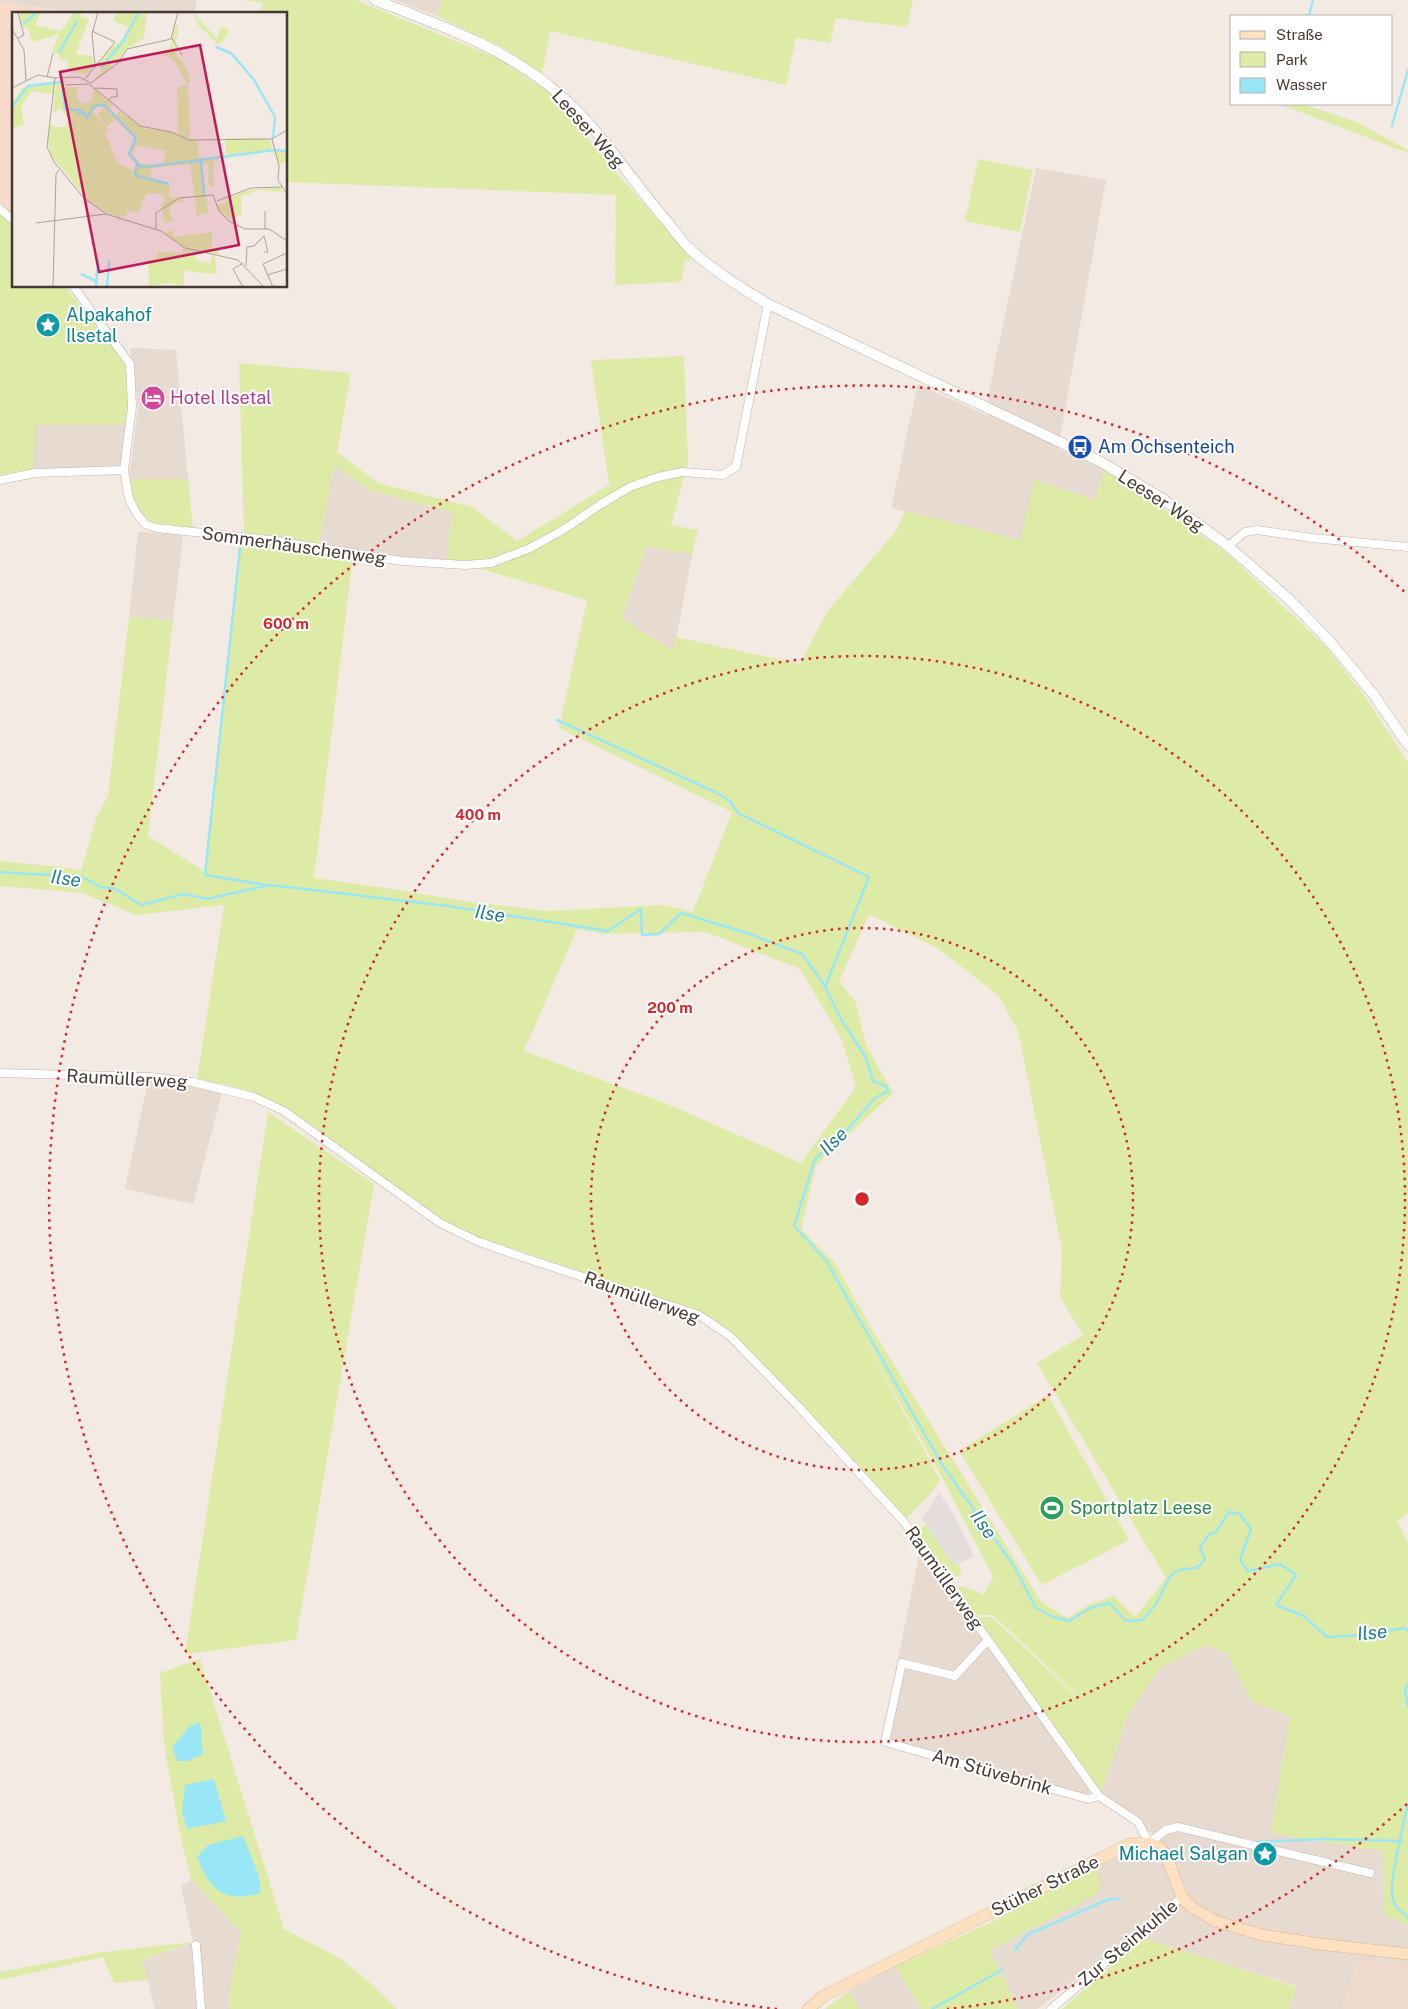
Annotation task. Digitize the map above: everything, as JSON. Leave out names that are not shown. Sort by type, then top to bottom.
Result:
[{"type":"main road","points":[[1149,1843],[1161,1848],[1168,1860],[1182,1897],[1190,1906],[1215,1921],[1262,1935],[1408,1954]]},
{"type":"main road","name":"Stüher Straße","points":[[808,2009],[825,1995],[1129,1844],[1149,1843]]},
{"type":"street","name":"Leeser Weg","points":[[375,0],[454,30],[504,55],[546,83],[589,124],[635,184],[690,249],[725,277],[768,304],[1101,462],[1163,499],[1228,546],[1290,600],[1332,644],[1374,695],[1408,745]]},
{"type":"street","points":[[0,209],[12,219]]},
{"type":"street","name":"Sommerhäuschenweg","points":[[74,288],[130,364],[132,407],[124,470],[128,499],[145,524],[156,528],[296,543],[402,561],[465,565],[491,563],[528,549],[563,530],[630,487],[658,476],[682,472],[723,475],[736,467],[741,450],[768,304]]},
{"type":"street","points":[[0,480],[35,473],[124,470]]},
{"type":"street","points":[[1228,546],[1245,532],[1257,530],[1312,538],[1408,547]]},
{"type":"street","name":"Raumüllerweg","points":[[0,1073],[150,1077],[192,1082],[254,1097],[284,1111],[440,1223],[477,1241],[522,1257],[699,1314],[730,1336],[904,1522],[1099,1796],[1138,1822],[1149,1843]]},
{"type":"street","name":"Am Stüvebrink","points":[[987,1641],[955,1676],[902,1663],[885,1742],[1088,1799],[1099,1796]]},
{"type":"street","points":[[1149,1843],[1166,1830],[1178,1827],[1370,1873]]},
{"type":"street","name":"Zur Steinkuhle","points":[[1050,2009],[1182,1897]]},
{"type":"street","points":[[196,1945],[201,2009]]},
{"type":"shaded area","points":[[0,0],[196,0],[195,12],[63,12],[0,2]]},
{"type":"shaded area","points":[[394,0],[442,0],[437,16]]},
{"type":"shaded area","points":[[0,2],[63,12],[12,12],[12,213],[0,203]]},
{"type":"shaded area","points":[[1036,168],[1106,180],[1058,449],[1104,470],[1095,501],[1020,540],[891,508],[918,384],[988,416],[988,396]]},
{"type":"shaded area","points":[[130,348],[176,350],[188,479],[129,479],[138,407]]},
{"type":"shaded area","points":[[34,425],[126,425],[121,468],[34,469]]},
{"type":"shaded area","points":[[334,465],[370,490],[453,513],[446,561],[403,557],[319,543]]},
{"type":"shaded area","points":[[138,532],[183,535],[173,621],[129,617]]},
{"type":"shaded area","points":[[646,546],[692,555],[674,651],[622,619]]},
{"type":"shaded area","points":[[148,1081],[184,1084],[222,1092],[193,1204],[125,1189]]},
{"type":"shaded area","points":[[939,1492],[954,1515],[974,1556],[955,1566],[922,1519]]},
{"type":"shaded area","points":[[920,1550],[1091,1789],[1088,1796],[882,1738]]},
{"type":"shaded area","points":[[1205,1645],[1228,1653],[1252,1701],[1290,1716],[1271,1833],[1383,1851],[1384,1915],[1408,1925],[1408,2009],[1289,2009],[1297,1986],[1143,1938],[1129,1938],[1037,2009],[1018,2009],[990,1951],[1100,1892],[1097,1865],[1162,1842],[1101,1792],[1129,1713],[1160,1668]]},
{"type":"shaded area","points":[[191,1879],[241,1932],[230,1989],[229,2009],[155,2009],[142,1961],[193,1942],[181,1886]]},
{"type":"shaded area","points":[[1366,1959],[1408,1965],[1408,2009],[1340,2009],[1356,1962]]},
{"type":"shaded area","points":[[895,1966],[921,2009],[861,2009],[848,1992]]},
{"type":"green space","points":[[245,0],[356,0],[499,59],[550,93],[621,178],[693,258],[685,261],[681,282],[615,285],[616,195],[288,182],[288,12],[261,12],[263,3]]},
{"type":"green space","points":[[442,0],[913,0],[907,27],[836,18],[830,43],[796,38],[786,85],[550,31],[542,74],[507,50],[437,16]]},
{"type":"green space","points":[[1282,105],[1305,105],[1356,122],[1408,150],[1408,153]]},
{"type":"green space","points":[[978,159],[1033,170],[1020,232],[965,221]]},
{"type":"green space","points":[[0,214],[12,224],[12,288],[67,288],[125,364],[128,387],[126,425],[35,425],[34,469],[0,475]]},
{"type":"green space","points":[[684,356],[688,461],[671,525],[698,530],[692,555],[646,546],[622,619],[673,651],[676,637],[800,664],[826,613],[896,531],[905,511],[1020,540],[1034,480],[1095,500],[1104,470],[1135,488],[1229,555],[1326,647],[1366,698],[1408,763],[1408,1513],[1397,1521],[1408,1542],[1408,1925],[1384,1915],[1383,1851],[1271,1833],[1290,1716],[1251,1701],[1227,1653],[1205,1645],[1160,1668],[1129,1713],[1101,1792],[988,1635],[978,1617],[992,1617],[1078,1696],[993,1615],[975,1615],[957,1585],[984,1594],[993,1577],[943,1479],[863,1336],[940,1480],[930,1494],[906,1519],[754,1354],[732,1333],[700,1311],[478,1237],[452,1226],[415,1203],[360,1160],[285,1108],[255,1094],[228,1085],[197,1080],[224,905],[136,915],[83,893],[0,886],[0,861],[61,867],[81,871],[96,818],[108,796],[129,617],[173,621],[148,836],[204,871],[241,539],[353,556],[314,878],[464,901],[547,911],[662,905],[693,912],[732,812],[559,728],[587,600],[471,566],[472,562],[446,561],[453,513],[370,490],[334,465],[319,543],[244,535],[239,363],[351,373],[337,452],[378,483],[472,507],[517,541],[609,485],[591,360]],"holes":[[[869,914],[939,949],[999,996],[1018,1031],[1062,1251],[1060,1297],[1083,1335],[1037,1363],[1166,1578],[1135,1617],[1114,1596],[1090,1604],[1068,1618],[1042,1603],[871,1328],[835,1263],[801,1229],[816,1165],[893,1093],[866,1045],[855,1001],[839,982]],[[577,929],[605,934],[706,932],[800,969],[842,1040],[856,1087],[801,1163],[672,1106],[524,1051]]]},
{"type":"green space","points":[[129,479],[188,479],[193,528],[166,526],[148,520],[136,506]]},
{"type":"green space","points":[[268,1112],[374,1184],[296,1640],[185,1654]]},
{"type":"green space","name":"Sportplatz Leese","points":[[1048,1395],[1129,1540],[1042,1585],[959,1451]]},
{"type":"green space","points":[[926,1525],[955,1566],[959,1565],[962,1575],[949,1576],[916,1531]]},
{"type":"green space","points":[[200,1659],[284,1929],[341,1959],[376,1988],[397,2009],[229,2009],[230,1989],[241,1932],[191,1879],[181,1839],[164,1745],[160,1673]]},
{"type":"green space","points":[[1097,1865],[1100,1892],[990,1951],[1018,2009],[921,2009],[895,1966],[994,1921]]},
{"type":"green space","points":[[1143,1938],[1297,1987],[1289,2009],[1062,2009]]},
{"type":"green space","points":[[193,1942],[142,1960],[147,1980],[114,1983],[103,1957],[0,1980],[0,1972],[103,1952]]},
{"type":"green space","points":[[848,1992],[861,2009],[825,2009]]},
{"type":"water","points":[[200,1722],[203,1754],[188,1761],[177,1761],[172,1747],[190,1726]]},
{"type":"water","points":[[214,1779],[226,1821],[187,1829],[182,1812],[185,1785]]},
{"type":"water","points":[[243,1836],[259,1876],[261,1893],[237,1897],[220,1892],[213,1886],[197,1857],[208,1845]]},
{"type":"waterway","points":[[1309,15],[1313,0]]},
{"type":"waterway","points":[[1392,126],[1408,70]]},
{"type":"waterway","points":[[240,548],[205,875],[266,885]]},
{"type":"waterway","points":[[557,720],[715,792],[730,801],[738,813],[869,877],[825,987]]},
{"type":"waterway","name":"Ilse","points":[[0,872],[82,877],[101,887],[116,889],[141,905],[184,894],[207,899],[270,885],[448,906],[608,931],[641,909],[642,935],[659,934],[681,913],[747,933],[802,954],[823,983],[842,1021],[866,1058],[873,1081],[887,1087],[888,1091],[875,1098],[848,1129],[815,1159],[794,1226],[825,1259],[941,1463],[1014,1566],[1036,1608],[1053,1617],[1069,1621],[1090,1608],[1109,1603],[1126,1621],[1142,1620],[1155,1605],[1170,1576],[1179,1570],[1197,1568],[1205,1559],[1200,1548],[1209,1534],[1216,1532],[1229,1512],[1240,1514],[1251,1529],[1240,1560],[1248,1571],[1280,1564],[1296,1575],[1276,1605],[1304,1616],[1327,1637],[1361,1635],[1405,1628],[1408,1631]]},
{"type":"waterway","name":"Ilse","points":[[1408,1684],[1405,1689],[1408,1707]]},
{"type":"waterway","name":"Ilse","points":[[1408,1804],[1394,1867],[1392,1892],[1395,1905],[1408,1917]]},
{"type":"waterway","points":[[1251,1842],[1324,1839],[1401,1841]]},
{"type":"waterway","points":[[1015,1950],[1027,1935],[1109,1899],[1120,1899]]},
{"type":"waterway","points":[[932,2009],[1002,1970]]},
{"type":"place","name":"Alpakahof Ilsetal","points":[[48,325]]},
{"type":"place","name":"Hotel Ilsetal","points":[[153,398]]},
{"type":"place","name":"Am Ochsenteich","points":[[1080,447]]},
{"type":"place","name":"Sportplatz Leese","points":[[1052,1508]]},
{"type":"place","name":"Michael Salgan","points":[[1265,1854]]}]
